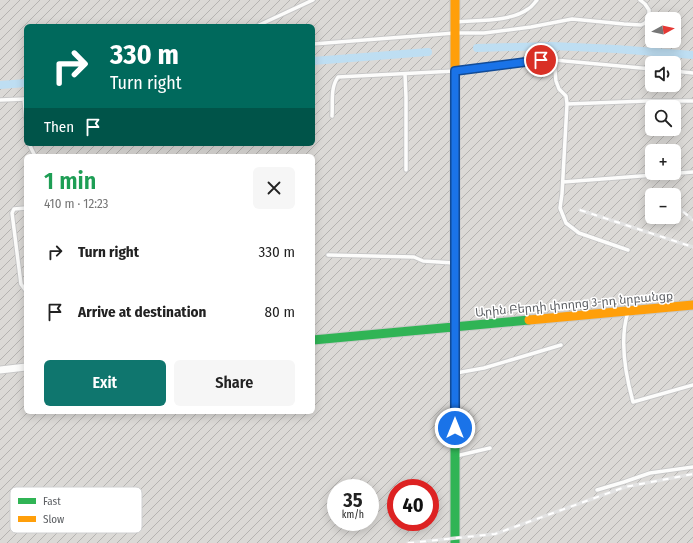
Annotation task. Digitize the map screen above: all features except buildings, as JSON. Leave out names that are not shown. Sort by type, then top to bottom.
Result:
[{"type":"street","points":[[455,0],[455,543]]},
{"type":"street","name":"Արին Բերդի փողոց 3-րդ նրբանցք","points":[[315,340],[693,305]]},
{"type":"street","points":[[0,370],[24,367]]},
{"type":"lane","points":[[261,24],[313,0]]},
{"type":"lane","points":[[455,22],[506,18],[530,9],[537,0]]},
{"type":"lane","points":[[315,44],[455,33],[484,33],[531,27],[572,19],[641,25],[645,23],[649,15],[645,4],[640,0]]},
{"type":"lane","points":[[332,116],[334,82],[338,77],[455,71],[541,60],[645,68]]},
{"type":"lane","points":[[554,60],[556,81],[559,90],[566,96],[567,104],[563,182],[560,208],[566,223],[579,233],[628,250]]},
{"type":"lane","points":[[681,72],[693,73]]},
{"type":"lane","points":[[405,74],[406,170]]},
{"type":"lane","points":[[0,100],[24,99]]},
{"type":"lane","points":[[567,104],[693,101]]},
{"type":"lane","points":[[563,182],[693,172]]},
{"type":"lane","points":[[24,208],[14,209],[12,213],[21,284],[24,288]]},
{"type":"lane","points":[[328,255],[414,257],[422,261],[455,263]]},
{"type":"lane","points":[[628,311],[625,321],[624,335],[625,358],[629,389],[633,402],[693,385]]},
{"type":"lane","points":[[455,374],[484,368],[561,346]]},
{"type":"lane","points":[[455,456],[490,448]]},
{"type":"lane","points":[[597,490],[650,473],[693,467]]},
{"type":"shaded area","points":[[0,0],[693,0],[693,543],[0,543]]},
{"type":"waterway","points":[[477,48],[552,46],[693,55]]},
{"type":"waterway","points":[[315,61],[428,52]]},
{"type":"waterway","points":[[0,85],[24,83]]},
{"type":"railway","points":[[580,210],[693,247]]},
{"type":"railway","points":[[681,210],[693,220]]},
{"type":"railway","points":[[408,543],[495,534],[625,487],[693,474]]},
{"type":"traffic: fast","points":[[455,198],[455,543]]},
{"type":"traffic: fast","points":[[315,340],[529,320]]},
{"type":"traffic: slow","points":[[455,0],[455,198]]},
{"type":"traffic: slow","points":[[529,320],[693,305]]},
{"type":"route","points":[[455,428],[455,71],[541,60]]}]
